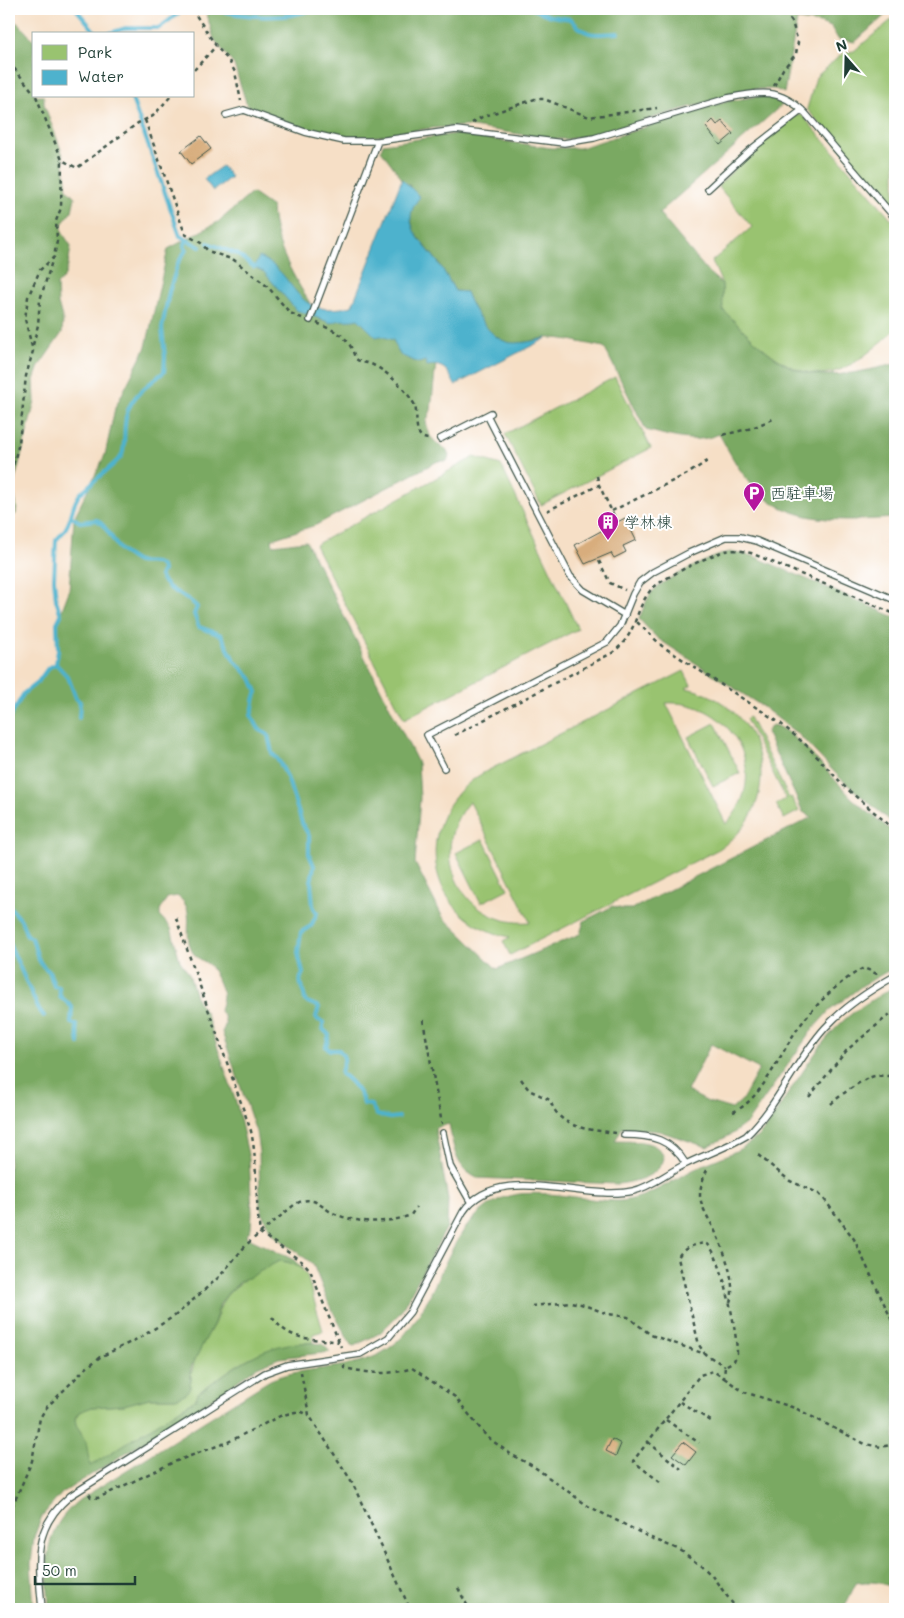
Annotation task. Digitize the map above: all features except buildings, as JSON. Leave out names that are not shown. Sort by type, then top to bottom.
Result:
[{"type":"lane","points":[[226,115],[244,110],[292,128],[333,139],[378,141],[436,132],[466,130],[564,144],[594,138],[750,93],[773,93],[802,110],[895,218]]},
{"type":"lane","points":[[708,189],[749,151],[802,110]]},
{"type":"lane","points":[[310,319],[378,141]]},
{"type":"lane","points":[[440,439],[489,414],[539,515],[576,583],[625,615]]},
{"type":"lane","points":[[444,768],[427,735],[602,646],[617,632],[636,587],[646,577],[706,544],[732,537],[757,541],[895,600]]},
{"type":"lane","points":[[42,1609],[38,1560],[44,1528],[62,1503],[265,1373],[286,1365],[360,1354],[377,1346],[399,1326],[415,1303],[470,1201],[481,1193],[508,1187],[632,1191],[648,1185],[686,1164],[746,1136],[760,1121],[823,1030],[844,1009],[895,976]]},
{"type":"lane","points":[[443,1133],[450,1166],[470,1201]]},
{"type":"lane","points":[[624,1135],[647,1135],[664,1141],[679,1153],[686,1164]]},
{"type":"path","points":[[192,9],[216,46],[230,61],[235,72],[244,110]]},
{"type":"path","points":[[773,93],[774,82],[796,54],[798,42],[792,22],[783,9]]},
{"type":"path","points":[[195,69],[216,46]]},
{"type":"path","points":[[9,62],[32,91]]},
{"type":"path","points":[[37,98],[53,143],[62,160],[66,164],[77,168],[144,120],[153,116],[169,98]]},
{"type":"path","points":[[466,130],[466,126],[482,117],[535,99],[544,99],[589,117],[665,107],[674,108],[678,113]]},
{"type":"path","points":[[144,120],[185,234],[201,243],[208,251],[234,260],[268,287],[290,313],[310,319],[342,334],[351,346],[355,358],[373,365],[387,375],[414,402],[417,412],[416,426],[422,437],[440,439]]},
{"type":"path","points":[[9,480],[19,443],[26,376],[38,325],[40,300],[57,241],[56,220],[61,208],[62,160]]},
{"type":"path","points":[[33,345],[25,319],[28,297],[40,270],[54,256]]},
{"type":"path","points":[[723,435],[752,428],[773,419]]},
{"type":"path","points":[[612,511],[689,473],[709,460]]},
{"type":"path","points":[[597,476],[599,485],[616,520]]},
{"type":"path","points":[[539,515],[599,485]]},
{"type":"path","points":[[455,734],[612,653],[627,638],[637,621],[647,596],[656,586],[716,554],[732,550],[751,553],[895,614]]},
{"type":"path","points":[[599,561],[610,583],[626,590]]},
{"type":"path","points":[[625,615],[637,621],[662,646],[735,692],[787,729],[806,745],[846,788],[895,830]]},
{"type":"path","points":[[176,918],[251,1131],[254,1146],[256,1197],[260,1233],[304,1263],[310,1270],[339,1342],[344,1368],[373,1374],[388,1374],[412,1368],[455,1397],[487,1437],[512,1455],[533,1466],[588,1506],[651,1538],[680,1550],[701,1565],[712,1576],[733,1604],[740,1609]]},
{"type":"path","points":[[733,1112],[753,1097],[804,1021],[836,988],[864,968],[877,972],[884,982]]},
{"type":"path","points":[[809,1098],[847,1050],[895,1010]]},
{"type":"path","points":[[423,1020],[443,1133]]},
{"type":"path","points":[[831,1104],[838,1097],[867,1079],[874,1076],[895,1075]]},
{"type":"path","points":[[522,1079],[529,1090],[550,1100],[553,1110],[575,1126],[624,1135]]},
{"type":"path","points":[[758,1155],[790,1181],[818,1194],[835,1213],[854,1239],[895,1327]]},
{"type":"path","points":[[707,1170],[702,1182],[700,1196],[720,1243],[731,1279],[732,1296],[730,1304]]},
{"type":"path","points":[[9,1514],[32,1461],[40,1418],[46,1408],[85,1369],[100,1357],[141,1337],[176,1315],[218,1276],[247,1244],[294,1205],[306,1200],[315,1201],[339,1216],[366,1221],[402,1219],[410,1215],[416,1207]]},
{"type":"path","points":[[705,1354],[699,1345],[678,1258],[680,1253],[706,1242],[710,1245],[730,1304],[737,1353],[734,1360],[725,1366]]},
{"type":"path","points":[[532,1306],[571,1302],[608,1314],[628,1317],[651,1335],[705,1354],[725,1366]]},
{"type":"path","points":[[272,1317],[280,1327],[296,1337],[339,1342]]},
{"type":"path","points":[[724,1378],[725,1366]]},
{"type":"path","points":[[660,1482],[633,1461],[700,1375],[705,1372],[713,1371],[744,1392],[795,1408],[864,1444],[881,1447],[895,1444]]},
{"type":"path","points":[[302,1375],[309,1415],[352,1482],[410,1609]]},
{"type":"path","points":[[680,1402],[711,1421]]},
{"type":"path","points":[[85,1488],[92,1497],[98,1498],[174,1462],[228,1442],[280,1416],[302,1412],[309,1415]]},
{"type":"path","points":[[666,1420],[699,1443]]},
{"type":"path","points":[[648,1442],[681,1469]]},
{"type":"path","points":[[458,1588],[468,1608]]},
{"type":"green space","points":[[205,9],[892,9],[855,42],[838,39],[831,27],[820,23],[797,20],[784,93],[775,89],[752,89],[597,134],[568,139],[552,139],[466,126],[432,128],[372,137],[334,136],[288,123],[247,105],[234,65],[214,39]]},
{"type":"green space","points":[[895,17],[895,212],[807,109],[816,77],[843,53],[854,51]]},
{"type":"green space","points":[[9,19],[19,24],[32,39],[32,98],[44,98],[44,104],[63,155],[67,189],[75,197],[72,211],[62,224],[62,232],[71,246],[64,278],[57,284],[58,304],[63,320],[62,333],[39,366],[34,380],[35,401],[13,488],[17,507],[16,514],[9,521]]},
{"type":"green space","points":[[759,96],[778,98],[784,103],[659,213],[709,273],[722,284],[723,310],[771,355],[804,372],[826,375],[838,375],[895,364],[895,518],[838,520],[800,514],[783,508],[766,498],[752,485],[734,460],[719,434],[701,439],[692,439],[646,430],[604,347],[546,338],[515,344],[498,338],[478,317],[466,292],[455,291],[439,263],[414,232],[410,215],[412,207],[410,185],[405,183],[381,150],[383,144],[455,134],[551,148],[580,148],[724,102]]},
{"type":"green space","points":[[796,115],[802,115],[895,223],[895,330],[856,361],[842,369],[825,373],[808,372],[792,367],[776,358],[722,310],[722,284],[712,261],[752,227],[718,186],[755,148]]},
{"type":"green space","points":[[252,193],[272,207],[277,237],[289,266],[321,321],[342,309],[437,353],[431,410],[426,422],[430,436],[438,445],[446,449],[449,456],[447,461],[438,461],[316,525],[272,539],[273,545],[306,541],[418,763],[420,798],[415,863],[442,916],[497,969],[580,934],[584,921],[613,906],[622,909],[632,909],[812,817],[803,812],[766,732],[772,725],[781,728],[791,735],[854,800],[895,834],[895,967],[863,985],[829,1011],[812,1030],[748,1122],[732,1134],[707,1147],[659,1131],[622,1128],[615,1141],[650,1144],[661,1152],[664,1158],[658,1169],[639,1180],[618,1184],[477,1178],[469,1173],[459,1162],[449,1124],[435,1128],[448,1199],[447,1227],[400,1313],[380,1333],[354,1346],[351,1345],[329,1304],[313,1264],[274,1235],[264,1218],[260,1205],[259,1152],[256,1132],[222,1032],[225,1026],[224,1016],[220,1011],[223,995],[210,966],[196,956],[191,949],[188,935],[188,913],[183,901],[177,896],[167,898],[160,910],[160,916],[171,928],[180,961],[189,974],[197,1000],[206,1014],[237,1105],[249,1159],[252,1212],[251,1228],[246,1237],[294,1260],[303,1269],[288,1262],[279,1261],[239,1283],[228,1293],[220,1304],[214,1323],[191,1367],[190,1388],[185,1394],[176,1398],[149,1398],[124,1405],[92,1407],[79,1412],[75,1418],[76,1425],[86,1442],[90,1466],[196,1399],[198,1393],[227,1372],[256,1355],[287,1344],[304,1343],[323,1344],[330,1352],[279,1358],[257,1367],[221,1393],[62,1493],[42,1516],[34,1537],[31,1564],[34,1609],[9,1609],[9,719],[24,693],[38,682],[48,668],[56,664],[58,650],[57,623],[69,591],[74,518],[105,455],[115,408],[146,347],[168,249],[218,222]],"holes":[[[711,1044],[759,1069],[742,1100],[732,1109],[708,1102],[687,1091]]]},
{"type":"green space","points":[[615,377],[651,448],[541,505],[505,434]]},
{"type":"green space","points":[[474,457],[501,465],[578,629],[404,719],[315,545]]},
{"type":"green space","points":[[730,552],[753,556],[895,617],[895,825],[840,778],[799,735],[763,707],[657,638],[639,619],[648,597],[667,580],[690,568]]},
{"type":"green space","points":[[684,671],[691,685],[686,688],[714,698],[735,714],[750,734],[759,758],[761,783],[755,807],[741,830],[719,849],[510,955],[503,941],[510,937],[481,927],[459,911],[444,890],[436,865],[436,840],[444,815],[459,792],[483,773]],"holes":[[[666,703],[689,705],[710,713],[726,726],[738,743],[745,763],[746,783],[740,804],[726,824]],[[470,802],[530,922],[506,921],[486,913],[470,900],[458,883],[451,864],[451,843],[456,822]]]},
{"type":"green space","points":[[749,717],[789,798],[791,797],[799,811],[784,819],[776,804],[786,799],[746,719]]},
{"type":"green space","points":[[715,723],[740,773],[713,786],[688,737]]},
{"type":"green space","points":[[483,839],[508,889],[481,903],[456,853]]},
{"type":"green space","points":[[895,986],[895,1591],[887,1585],[871,1582],[856,1583],[844,1608],[834,1604],[830,1609],[49,1609],[47,1563],[52,1537],[66,1512],[79,1500],[270,1380],[299,1372],[360,1362],[388,1349],[405,1334],[419,1315],[451,1251],[464,1231],[479,1213],[498,1200],[511,1195],[541,1194],[606,1201],[630,1200],[650,1193],[697,1168],[745,1146],[768,1125],[814,1055],[834,1029],[854,1012]]},
{"type":"green space","points":[[279,1261],[295,1265],[302,1269],[307,1276],[323,1331],[313,1334],[313,1342],[293,1344],[251,1357],[198,1393],[196,1399],[90,1467],[81,1432],[76,1425],[75,1419],[79,1412],[92,1407],[124,1405],[149,1398],[176,1398],[191,1381],[193,1365],[226,1296],[246,1279]]},
{"type":"water","points":[[222,166],[231,177],[213,191],[204,179]]},
{"type":"water","points":[[402,179],[420,197],[411,215],[414,231],[440,264],[455,291],[466,292],[473,308],[484,325],[499,338],[507,342],[515,343],[547,338],[455,385],[445,369],[433,365],[427,366],[425,361],[419,363],[400,355],[393,340],[381,336],[376,337],[358,319],[331,323],[296,310],[264,272],[254,267],[259,257],[272,265],[306,302],[317,307],[332,309],[352,306]]},
{"type":"waterway","points":[[76,9],[95,32]]},
{"type":"waterway","points":[[113,32],[126,28],[159,28],[184,9]]},
{"type":"waterway","points":[[214,9],[251,16],[290,15],[313,9]]},
{"type":"waterway","points":[[533,9],[550,16],[571,19],[576,25],[592,34],[618,33]]},
{"type":"waterway","points":[[132,98],[180,236],[200,247]]},
{"type":"waterway","points":[[9,719],[24,693],[38,682],[48,668],[56,664],[58,650],[57,623],[61,615],[56,600],[54,579],[56,540],[66,527],[74,504],[80,494],[122,455],[126,416],[133,401],[138,394],[164,372],[165,357],[162,328],[169,292],[178,263],[186,250],[184,246],[187,240]]},
{"type":"waterway","points":[[208,243],[237,254],[254,267]]},
{"type":"waterway","points":[[72,517],[80,522],[97,520],[123,553],[138,562],[159,564],[163,570],[160,576],[167,586],[197,607],[194,614],[199,627],[221,635],[234,660],[251,678],[257,692],[251,715],[259,729],[268,735],[272,753],[279,761],[287,777],[302,823],[309,836],[309,854],[314,866],[311,882],[313,906],[317,913],[311,926],[301,932],[298,953],[303,973],[300,980],[305,1001],[319,1007],[316,1017],[323,1022],[323,1029],[329,1035],[326,1047],[330,1050],[339,1050],[342,1054],[344,1059],[341,1074],[355,1087],[364,1104],[371,1105],[377,1115],[390,1118],[399,1117]]},
{"type":"waterway","points":[[56,664],[68,677],[76,698],[80,702],[79,718]]},
{"type":"waterway","points":[[9,906],[21,920],[27,936],[32,938],[39,961],[49,971],[54,986],[59,987],[60,996],[72,1007],[71,1023],[76,1025],[79,1043]]},
{"type":"waterway","points":[[9,943],[38,1008],[44,1016]]},
{"type":"place","name":"西駐車場","points":[[754,512]]},
{"type":"place","name":"学林棟","points":[[608,541]]}]
